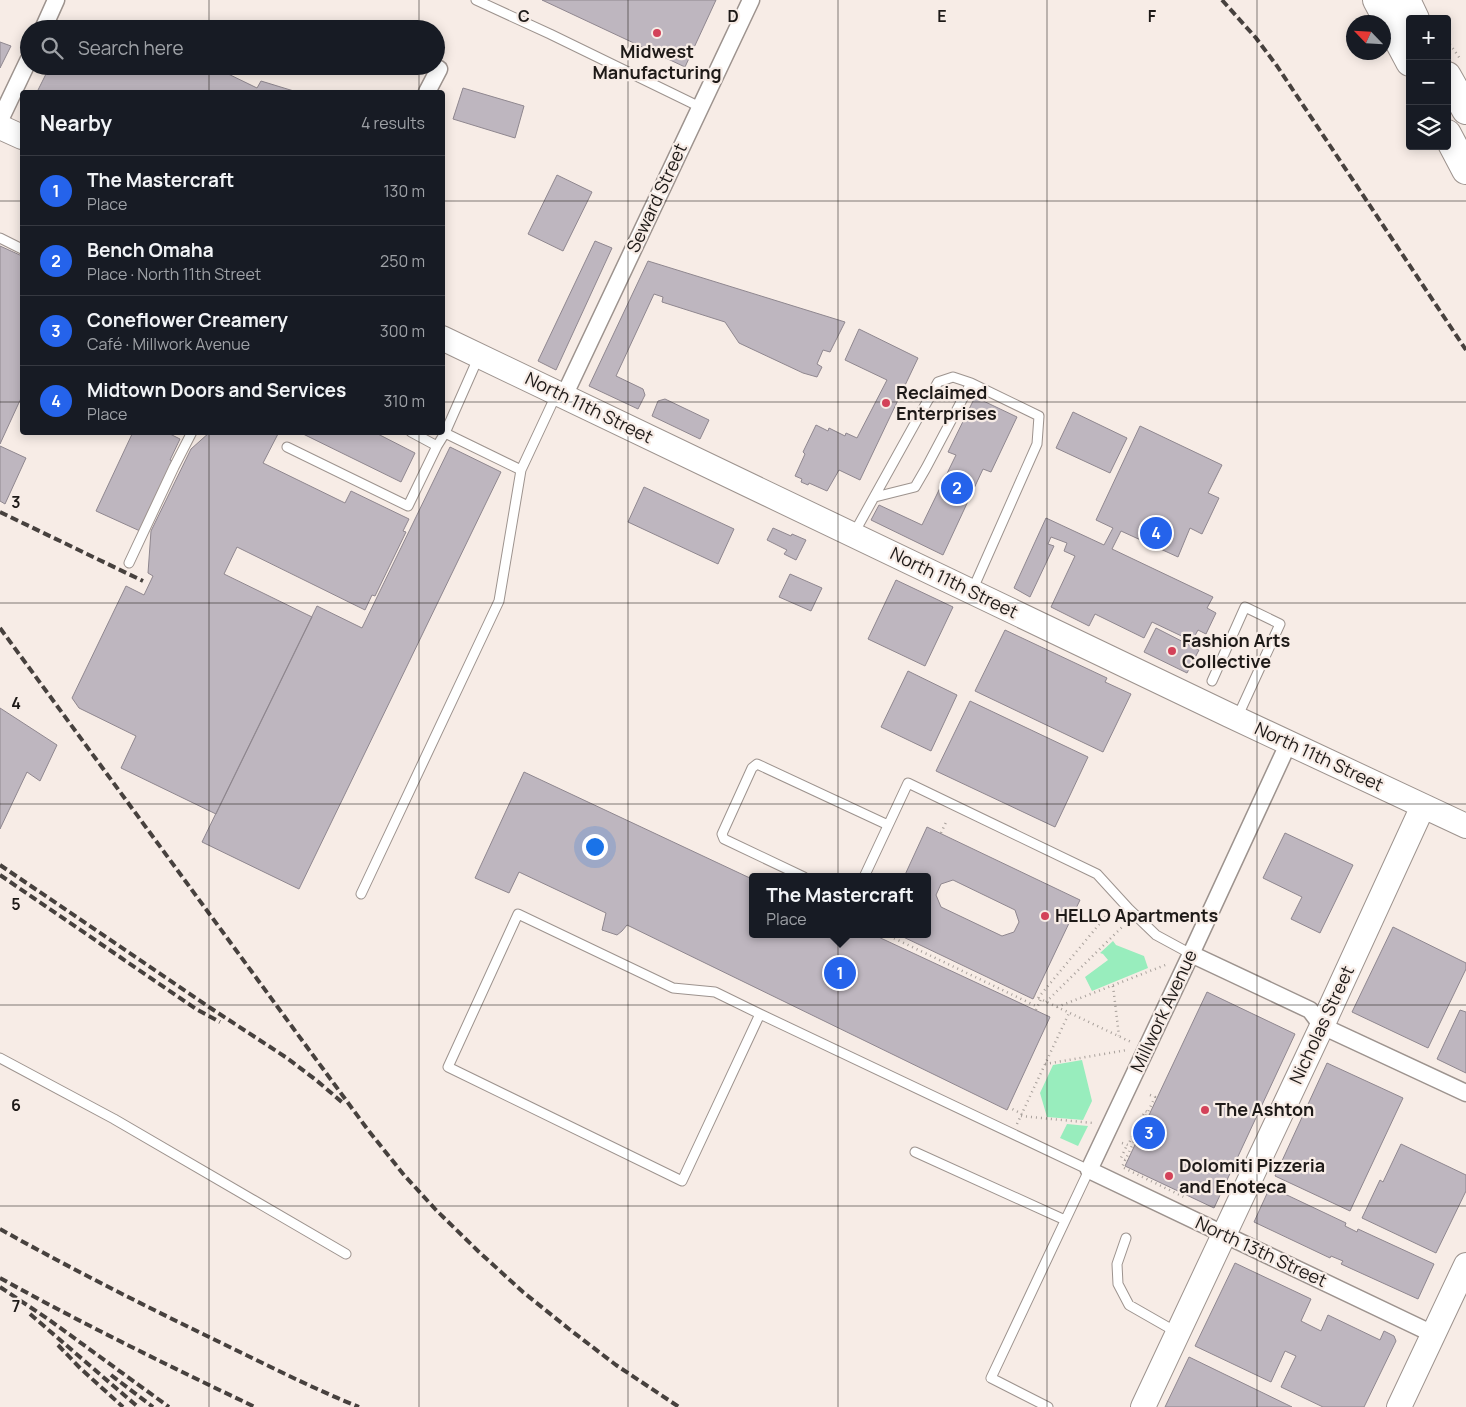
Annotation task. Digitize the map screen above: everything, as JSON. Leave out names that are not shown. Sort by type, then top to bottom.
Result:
[{"type":"highway","points":[[1378,1],[1409,60]]},
{"type":"highway","points":[[1455,70],[1466,110]]},
{"type":"highway","points":[[1451,142],[1466,170]]},
{"type":"street","points":[[47,20],[56,0]]},
{"type":"street","name":"Seward Street","points":[[560,394],[750,0]]},
{"type":"street","points":[[0,120],[21,75]]},
{"type":"street","points":[[428,90],[435,75]]},
{"type":"street","points":[[0,127],[20,136]]},
{"type":"street","name":"North 11th Street","points":[[445,339],[1466,826]]},
{"type":"street","name":"Millwork Avenue","points":[[1089,1170],[1289,742]]},
{"type":"street","name":"Nicholas Street","points":[[1143,1407],[1423,806]]},
{"type":"street","points":[[1191,954],[1310,1010],[1322,1026],[1466,1093]]},
{"type":"street","name":"North 13th Street","points":[[1089,1170],[1433,1334]]},
{"type":"street","points":[[1399,1407],[1466,1264]]},
{"type":"lane","points":[[476,0],[700,107]]},
{"type":"lane","points":[[0,238],[20,248]]},
{"type":"lane","points":[[445,431],[479,356]]},
{"type":"lane","points":[[853,535],[938,382],[953,377],[971,383],[1039,416],[1037,444],[972,592]]},
{"type":"lane","points":[[875,497],[914,487],[971,383]]},
{"type":"lane","points":[[360,894],[499,601],[521,470],[560,394]]},
{"type":"lane","points":[[445,433],[521,470]]},
{"type":"lane","points":[[129,563],[190,435]]},
{"type":"lane","points":[[417,435],[437,446]]},
{"type":"lane","points":[[287,447],[408,506],[443,435]]},
{"type":"lane","points":[[1212,681],[1245,607],[1280,624],[1237,718]]},
{"type":"lane","points":[[796,873],[724,839],[722,834],[752,768],[757,764],[888,825]]},
{"type":"lane","points":[[866,873],[908,783],[1097,874],[1129,910],[1156,935],[1191,954]]},
{"type":"lane","points":[[760,1014],[682,1181],[448,1068],[518,914],[673,988],[715,992],[1089,1170],[990,1378],[1048,1407]]},
{"type":"lane","points":[[0,1058],[114,1119],[346,1254]]},
{"type":"lane","points":[[915,1152],[1065,1220]]},
{"type":"lane","points":[[1126,1238],[1117,1264],[1118,1284],[1129,1305],[1178,1333]]},
{"type":"path","points":[[1451,44],[1456,50],[1455,70]]},
{"type":"path","points":[[941,833],[947,820]]},
{"type":"path","points":[[1036,1010],[1040,999],[1111,910]]},
{"type":"path","points":[[1046,1002],[1123,926]]},
{"type":"path","points":[[893,938],[1038,1007]]},
{"type":"path","points":[[1057,1006],[1168,964]]},
{"type":"path","points":[[1113,986],[1119,1036]]},
{"type":"path","points":[[1034,996],[1131,1042]]},
{"type":"path","points":[[1016,1126],[1069,1013]]},
{"type":"path","points":[[1045,1064],[1127,1050]]},
{"type":"path","points":[[1150,1095],[1155,1097],[1122,1167],[1154,1181],[1189,1200]]},
{"type":"path","points":[[1008,1107],[1021,1115],[1093,1123]]},
{"type":"path","points":[[1125,1160],[1121,1158],[1127,1145],[1144,1111],[1148,1112]]},
{"type":"path","points":[[1122,1143],[1127,1145]]},
{"type":"green space","points":[[1113,941],[1116,945],[1144,956],[1148,968],[1092,991],[1085,977],[1108,960],[1100,953]]},
{"type":"green space","points":[[1082,1060],[1092,1101],[1083,1120],[1047,1117],[1040,1093],[1053,1065]]},
{"type":"green space","points":[[1067,1124],[1088,1126],[1078,1146],[1060,1138]]},
{"type":"building","name":"Midwest Manufacturing","points":[[542,0],[716,0],[685,67]]},
{"type":"building","points":[[0,42],[11,46],[0,68]]},
{"type":"building","points":[[46,75],[230,75],[257,88],[261,81],[290,90],[38,90]]},
{"type":"building","points":[[463,88],[524,106],[515,138],[453,119]]},
{"type":"building","points":[[557,175],[592,192],[563,251],[528,234]]},
{"type":"building","points":[[595,241],[612,248],[556,370],[538,361]]},
{"type":"building","points":[[0,246],[20,255],[20,400],[0,444]]},
{"type":"building","points":[[648,261],[845,322],[830,352],[823,350],[817,364],[822,367],[817,377],[803,373],[739,343],[725,322],[662,302],[663,297],[654,294],[616,376],[643,389],[645,395],[638,409],[589,386]]},
{"type":"building","name":"Reclaimed Enterprises","points":[[859,329],[918,358],[860,480],[839,470],[827,491],[809,483],[808,485],[801,482],[802,479],[795,476],[805,454],[803,452],[816,425],[828,431],[829,428],[845,436],[846,433],[857,438],[887,380],[845,360]]},
{"type":"building","points":[[975,397],[1017,417],[991,472],[983,469],[943,555],[871,520],[879,505],[922,525],[956,455],[948,452]]},
{"type":"building","points":[[665,399],[709,420],[700,439],[652,416],[658,401]]},
{"type":"building","points":[[1073,412],[1127,438],[1110,473],[1056,448]]},
{"type":"building","points":[[1140,426],[1222,465],[1208,493],[1219,498],[1202,534],[1190,528],[1178,557],[1121,531],[1112,549],[1213,597],[1207,608],[1216,613],[1206,634],[1198,630],[1192,641],[1152,622],[1144,638],[1095,614],[1089,626],[1051,607],[1075,556],[1064,551],[1067,543],[1051,537],[1048,544],[1054,546],[1030,597],[1014,588],[1046,518],[1104,545],[1113,528],[1096,520]]},
{"type":"building","points":[[132,435],[172,435],[180,439],[170,460],[173,461],[140,531],[96,511]]},
{"type":"building","points":[[207,435],[277,435],[263,463],[345,503],[351,491],[409,519],[403,531],[406,532],[375,596],[372,595],[365,610],[237,547],[224,574],[312,617],[216,814],[121,768],[136,736],[79,708],[72,698],[126,586],[144,595],[153,576],[148,573],[151,531],[191,449]]},
{"type":"building","points":[[305,435],[380,435],[415,453],[401,482]]},
{"type":"building","points":[[0,446],[26,458],[5,504],[0,501]]},
{"type":"building","points":[[450,447],[501,472],[299,889],[202,842],[317,606],[362,628]]},
{"type":"building","points":[[644,487],[734,529],[718,564],[628,522]]},
{"type":"building","points":[[773,528],[806,540],[796,560],[784,554],[787,550],[767,540]]},
{"type":"building","points":[[790,574],[822,588],[811,611],[779,597]]},
{"type":"building","points":[[896,580],[953,607],[925,666],[868,639]]},
{"type":"building","name":"Fashion Arts Collective","points":[[1156,628],[1199,650],[1187,673],[1144,652]]},
{"type":"building","points":[[1005,630],[1107,678],[1105,682],[1131,694],[1103,752],[975,691]]},
{"type":"building","points":[[908,671],[957,695],[931,751],[881,727]]},
{"type":"building","points":[[970,701],[1088,757],[1055,827],[936,771]]},
{"type":"building","points":[[0,708],[57,745],[40,781],[27,772],[0,829]]},
{"type":"building","points":[[524,772],[749,878],[749,938],[881,938],[1050,1017],[1007,1110],[627,925],[617,935],[602,930],[606,913],[519,872],[509,893],[475,878]]},
{"type":"building","name":"HELLO Apartments","points":[[927,827],[1080,900],[1033,999],[905,938],[931,938],[931,873],[906,873]],"holes":[[[953,880],[1015,910],[1019,922],[1014,932],[1002,936],[941,907],[936,895],[941,884]]]},
{"type":"building","points":[[1285,833],[1353,865],[1320,933],[1291,919],[1302,897],[1263,878]]},
{"type":"building","points":[[1393,927],[1466,963],[1466,969],[1428,1048],[1352,1012]]},
{"type":"building","name":"The Ashton","points":[[1207,992],[1295,1034],[1214,1208],[1125,1166]]},
{"type":"building","points":[[1460,1010],[1466,1012],[1466,1073],[1437,1059]]},
{"type":"building","points":[[1327,1063],[1403,1098],[1350,1211],[1275,1176]]},
{"type":"building","points":[[1401,1144],[1466,1175],[1466,1191],[1436,1253],[1362,1218],[1380,1180],[1383,1182]]},
{"type":"building","points":[[1270,1187],[1346,1223],[1345,1226],[1357,1232],[1358,1229],[1434,1264],[1418,1299],[1341,1264],[1343,1261],[1331,1256],[1330,1258],[1254,1222]]},
{"type":"building","points":[[1235,1263],[1311,1299],[1301,1321],[1321,1331],[1328,1315],[1380,1340],[1384,1331],[1394,1336],[1396,1341],[1364,1407],[1323,1407],[1281,1387],[1296,1356],[1285,1351],[1271,1382],[1195,1346]]},
{"type":"building","points":[[1189,1357],[1292,1407],[1165,1407]]},
{"type":"railway","points":[[1222,0],[1256,38],[1277,66],[1466,350]]},
{"type":"railway","points":[[0,512],[143,581]]},
{"type":"railway","points":[[0,628],[368,1130],[404,1175],[436,1210],[523,1292],[616,1365],[679,1407]]},
{"type":"railway","points":[[0,865],[287,1058],[343,1103]]},
{"type":"railway","points":[[0,875],[196,1009],[220,1022]]},
{"type":"railway","points":[[0,1229],[77,1271],[155,1310],[301,1382],[359,1407]]},
{"type":"railway","points":[[0,1278],[126,1344],[255,1407]]},
{"type":"railway","points":[[0,1287],[48,1319],[169,1407]]},
{"type":"railway","points":[[30,1314],[138,1407]]},
{"type":"railway","points":[[58,1345],[123,1407]]},
{"type":"railway","points":[[111,1375],[153,1407]]},
{"type":"place","name":"Midwest Manufacturing","points":[[657,33]]},
{"type":"place","name":"Reclaimed Enterprises","points":[[886,403]]},
{"type":"place","name":"Bench Omaha","points":[[957,488]]},
{"type":"place","name":"Midtown Doors and Services","points":[[1156,533]]},
{"type":"place","name":"Fashion Arts Collective","points":[[1172,651]]},
{"type":"place","name":"HELLO Apartments","points":[[1045,916]]},
{"type":"place","name":"The Mastercraft","points":[[840,973]]},
{"type":"place","name":"The Ashton","points":[[1205,1110]]},
{"type":"place","name":"Coneflower Creamery","points":[[1149,1133]]},
{"type":"place","name":"Dolomiti Pizzeria and Enoteca","points":[[1169,1176]]}]
